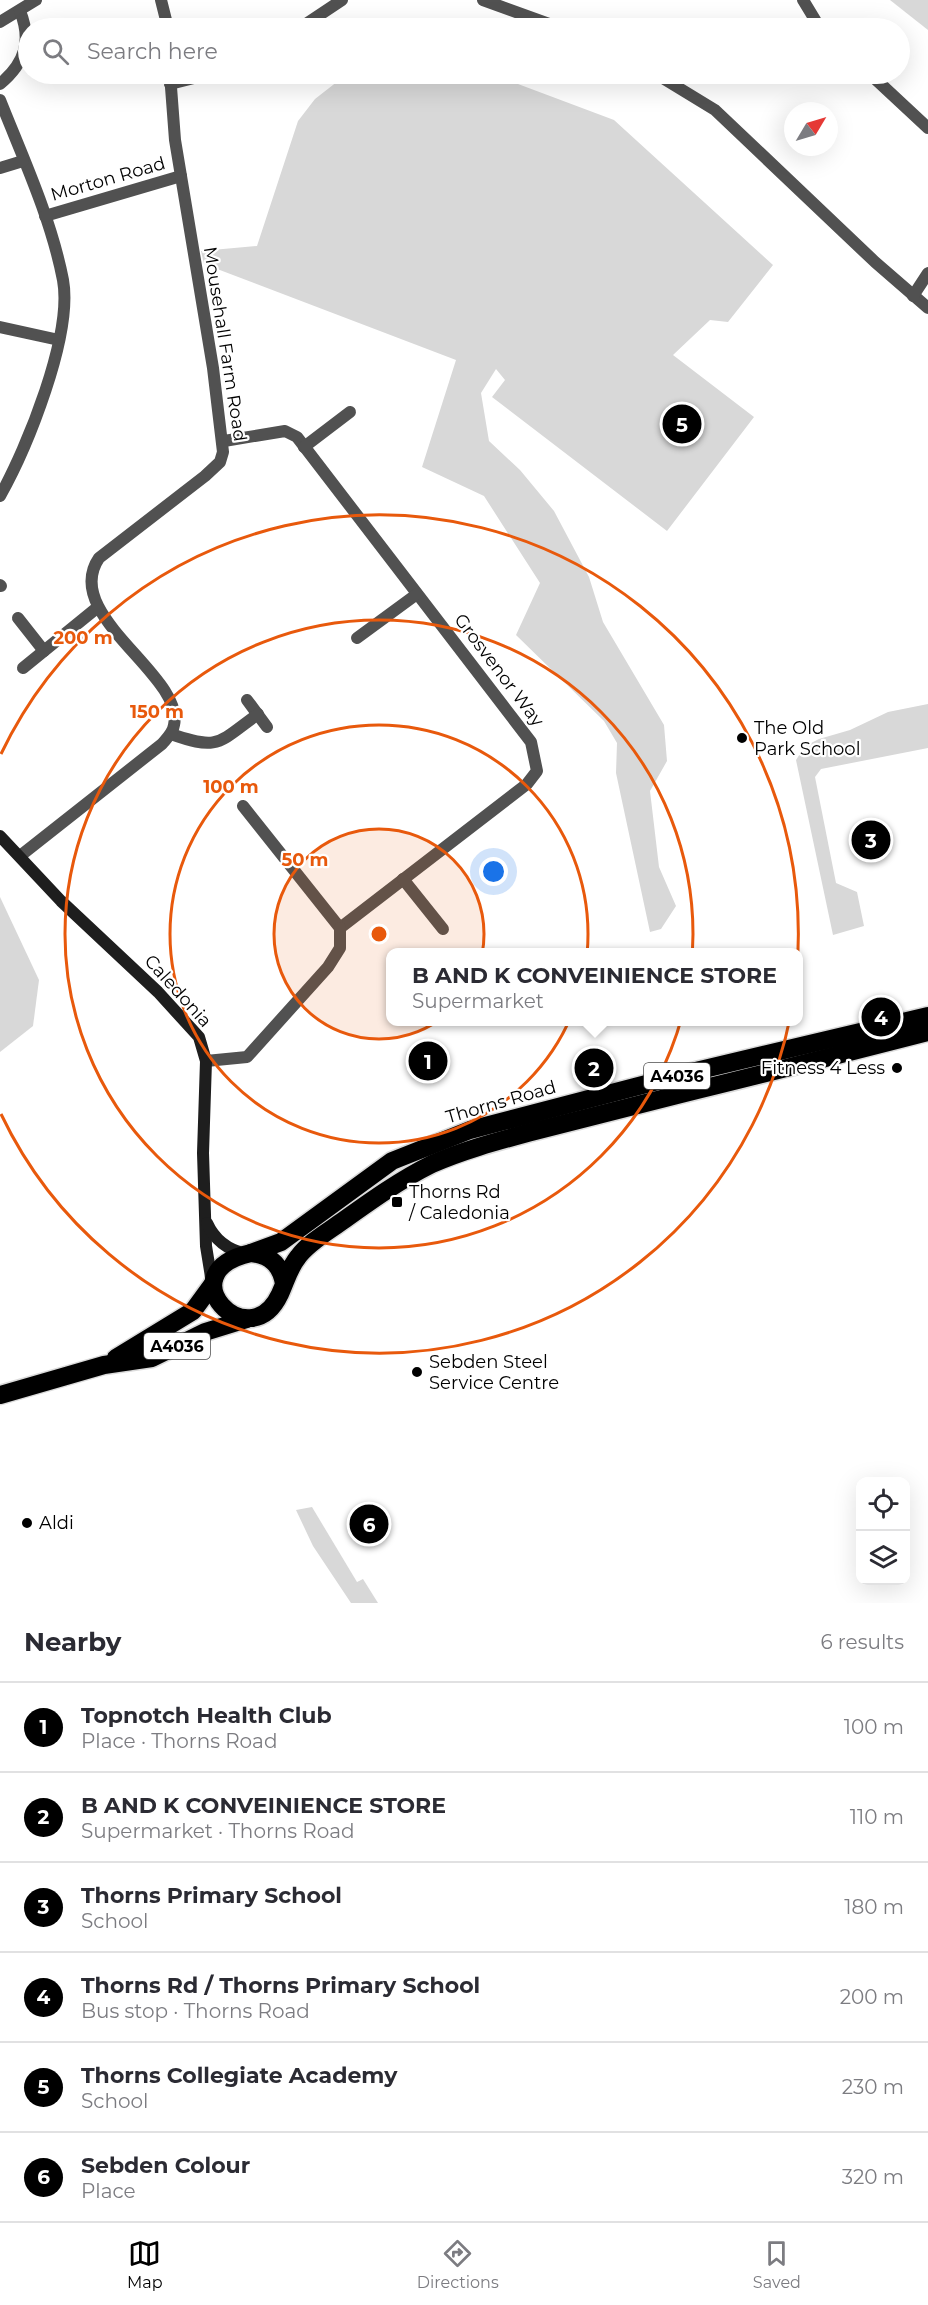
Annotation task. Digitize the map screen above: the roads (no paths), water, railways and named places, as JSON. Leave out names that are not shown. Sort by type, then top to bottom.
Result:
[{"type":"highway","name":"Thorns Road","points":[[249,1253],[281,1242],[393,1161],[449,1138],[700,1070],[928,1016]]},
{"type":"highway","name":"Thorns Road","points":[[284,1284],[304,1250],[381,1193],[433,1164],[472,1148],[928,1032]]},
{"type":"highway","name":"A4036","points":[[104,1365],[178,1322],[204,1299],[219,1271],[227,1264],[249,1253]]},
{"type":"highway","points":[[249,1253],[271,1259],[278,1267],[284,1284]]},
{"type":"highway","points":[[212,1284],[214,1296],[223,1309],[239,1318],[249,1318]]},
{"type":"highway","name":"A4036","points":[[0,1395],[104,1365],[152,1358],[205,1332],[268,1310],[284,1284]]},
{"type":"street","points":[[0,22],[36,0]]},
{"type":"street","points":[[161,0],[166,18]]},
{"type":"street","points":[[315,18],[342,0]]},
{"type":"street","points":[[483,0],[532,18]]},
{"type":"street","points":[[803,0],[814,18]]},
{"type":"street","points":[[20,11],[23,18]]},
{"type":"street","points":[[0,84],[18,62]]},
{"type":"street","name":"Mousehall Farm Road","points":[[171,84],[181,176],[224,441],[220,462],[206,476],[99,558],[90,573],[89,582],[98,607],[168,697],[175,716],[171,734]]},
{"type":"street","points":[[672,84],[715,110],[928,308]]},
{"type":"street","points":[[881,84],[928,128]]},
{"type":"street","points":[[0,100],[45,216],[63,281],[64,309],[59,340],[37,413],[13,473],[0,496]]},
{"type":"street","points":[[0,168],[23,161]]},
{"type":"street","name":"Morton Road","points":[[45,216],[181,176]]},
{"type":"street","points":[[913,296],[928,273]]},
{"type":"street","points":[[0,327],[59,340]]},
{"type":"street","points":[[304,447],[350,412]]},
{"type":"street","name":"Grosvenor Way","points":[[224,441],[285,431],[297,437],[531,742],[537,771],[527,784],[340,928]]},
{"type":"street","points":[[357,638],[417,594]]},
{"type":"street","points":[[23,668],[98,607]]},
{"type":"street","points":[[18,618],[44,651]]},
{"type":"street","points":[[247,700],[267,727]]},
{"type":"street","points":[[20,856],[154,751],[171,734],[202,744],[215,744],[258,714]]},
{"type":"street","points":[[206,1061],[247,1058],[328,967],[340,948],[340,928],[243,806]]},
{"type":"street","name":"Caledonia","points":[[0,836],[61,901],[199,1037],[206,1061],[203,1154],[206,1246],[212,1284]]},
{"type":"street","points":[[403,879],[443,929]]},
{"type":"street","points":[[207,1222],[220,1242],[236,1252],[249,1253]]},
{"type":"place","name":"Thorns Collegiate Academy","points":[[682,424]]},
{"type":"place","name":"The Old Park School","points":[[742,738]]},
{"type":"place","name":"Thorns Primary School","points":[[871,840]]},
{"type":"place","name":"Thorns Rd / Thorns Primary School","points":[[881,1017]]},
{"type":"place","name":"Topnotch Health Club","points":[[428,1061]]},
{"type":"place","name":"B AND K CONVEINIENCE STORE","points":[[594,1068]]},
{"type":"place","name":"Fitness 4 Less","points":[[897,1068]]},
{"type":"place","name":"Thorns Rd / Caledonia","points":[[397,1202]]},
{"type":"place","name":"Sebden Steel Service Centre","points":[[417,1372]]},
{"type":"place","name":"Aldi","points":[[27,1523]]},
{"type":"place","name":"Sebden Colour","points":[[369,1524]]}]
